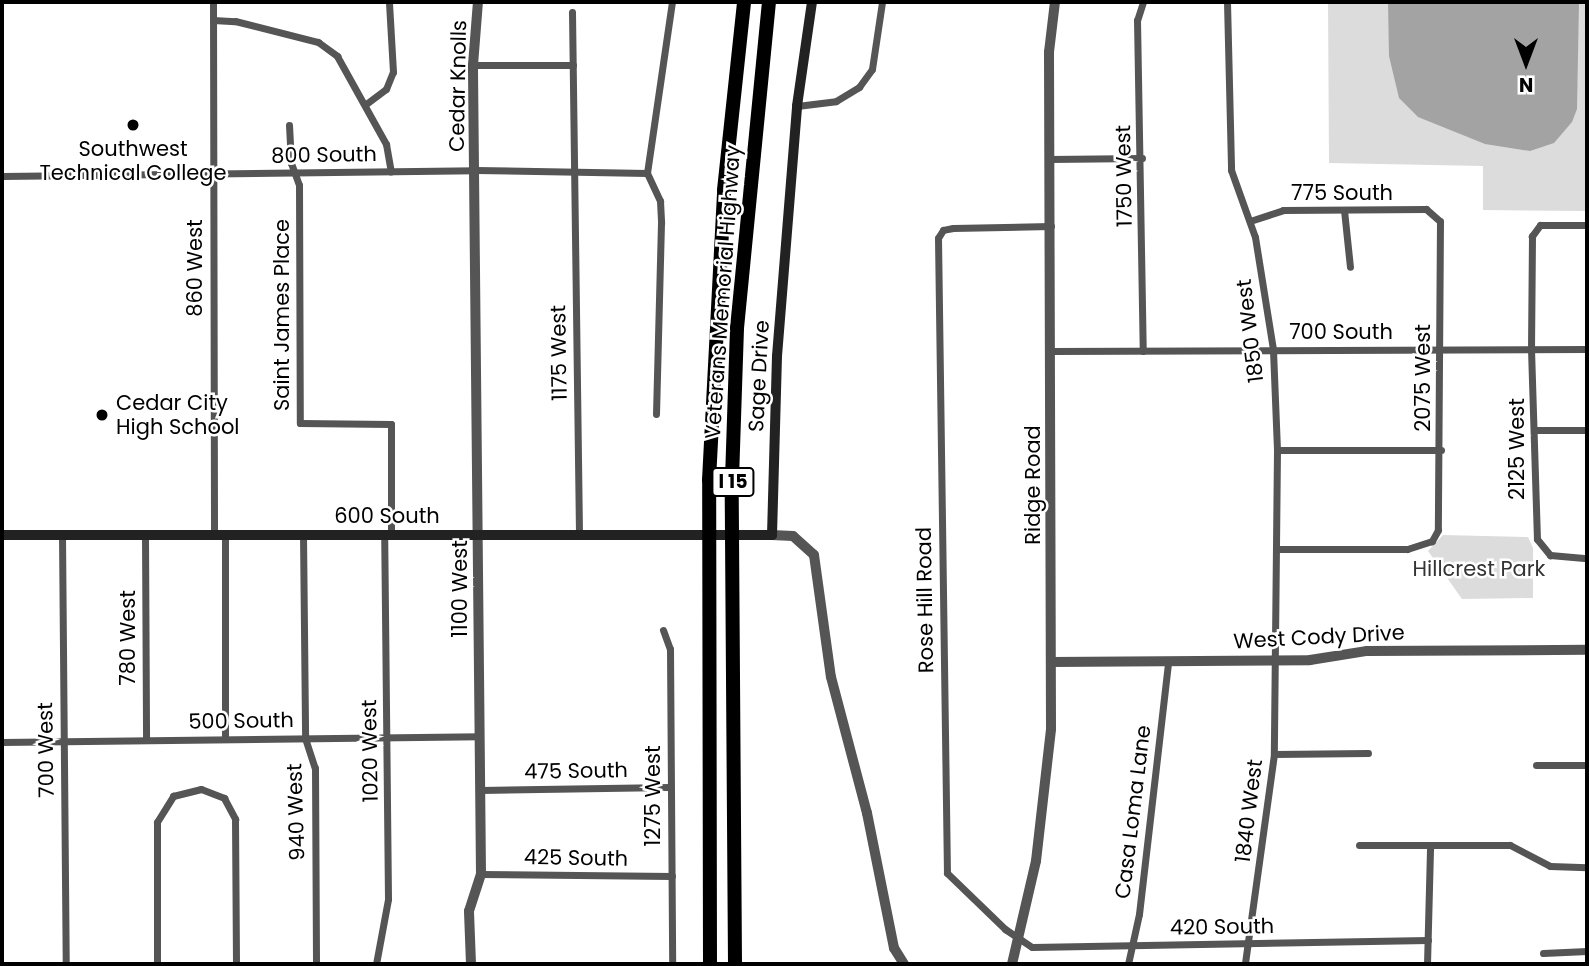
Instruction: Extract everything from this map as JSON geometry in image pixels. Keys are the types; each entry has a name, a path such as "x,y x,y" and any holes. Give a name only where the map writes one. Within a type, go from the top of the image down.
{"highway":[{"name":"Veterans Memorial Highway","path":"710,964 709,480 724,190 744,2"},
{"name":"Veterans Memorial Highway","path":"735,964 733,479 737,342 769,2"}],"main road":[{"name":"Sage Drive","path":"772,535 777,356 797,106 812,2"},
{"name":"600 South","path":"2,535 772,535"}],"street":[{"name":"860 West","path":"213,2 211,175 225,739"},
{"path":"366,104 386,89 393,72 389,2"},
{"name":"Cedar Knolls","path":"476,170 473,65 478,2"},
{"path":"656,414 661,223 660,201 648,173 672,2"},
{"path":"797,106 836,101 859,87 872,69 882,2"},
{"name":"Ridge Road","path":"1012,964 1046,790 1052,662 1049,52 1055,2"},
{"name":"1750 West","path":"1143,2 1137,20 1142,158 1143,351"},
{"name":"1850 West","path":"1227,2 1231,170 1250,221 1273,350 1277,450 1278,660"},
{"name":"1175 West","path":"572,12 570,120 574,172 579,534"},
{"path":"213,20 235,21 318,43 337,56 386,144 391,172"},
{"path":"473,65 573,65"},
{"path":"289,125 295,172"},
{"path":"1050,159 1142,158"},
{"name":"800 South","path":"2,176 476,170 648,173"},
{"name":"1100 West","path":"471,964 469,911 481,874 476,170"},
{"name":"Saint James Place","path":"295,172 299,185 300,424 391,424 388,535"},
{"name":"775 South","path":"1250,221 1283,210 1426,209 1436,214"},
{"path":"1344,210 1350,267"},
{"name":"2075 West","path":"1278,549 1407,549 1432,541 1441,520 1440,221 1436,214"},
{"name":"2125 West","path":"1587,225 1540,225 1532,236 1531,349 1535,430 1534,527 1542,548 1564,558 1587,558"},
{"name":"Rose Hill Road","path":"1018,940 953,881 946,862 938,252 943,230 1051,226"},
{"name":"700 South","path":"1052,351 1587,349"},
{"path":"1535,430 1587,430"},
{"path":"1277,450 1441,450"},
{"name":"940 West","path":"303,534 305,738 315,768 316,964"},
{"name":"700 West","path":"62,535 66,964"},
{"name":"780 West","path":"145,535 146,740"},
{"name":"1020 West","path":"376,964 388,899 388,535"},
{"path":"772,535 793,536 814,555 831,677 867,813 894,948 904,964"},
{"name":"1275 West","path":"663,630 670,649 671,964"},
{"name":"West Cody Drive","path":"1052,662 1310,660 1367,650 1587,650"},
{"name":"1840 West","path":"1245,964 1251,944 1274,754 1278,660"},
{"name":"Casa Loma Lane","path":"1128,964 1135,946 1168,662"},
{"name":"500 South","path":"2,742 480,736"},
{"path":"1274,754 1368,753"},
{"path":"1536,765 1587,765"},
{"name":"475 South","path":"481,789 670,788"},
{"path":"156,964 157,822 173,796 201,789 224,798 235,819 236,964"},
{"path":"1359,845 1510,845 1550,866 1587,867"},
{"path":"1427,964 1430,846"},
{"name":"425 South","path":"481,874 671,876"},
{"name":"420 South","path":"1018,940 1032,947 1428,940"},
{"path":"1544,953 1587,951"}],"green space":[{"path":"1328,2 1587,2 1587,211 1483,210 1483,166 1329,163"},
{"name":"Hillcrest Park","path":"1443,535 1528,537 1533,548 1533,598 1462,599 1428,551"}],"shaded area":[{"path":"1388,2 1579,2 1577,109 1572,122 1554,143 1530,151 1485,144 1418,117 1399,98 1389,56"}],"place":[{"name":"Southwest Technical College","path":"133,125"},
{"name":"Cedar City High School","path":"102,415"}]}
